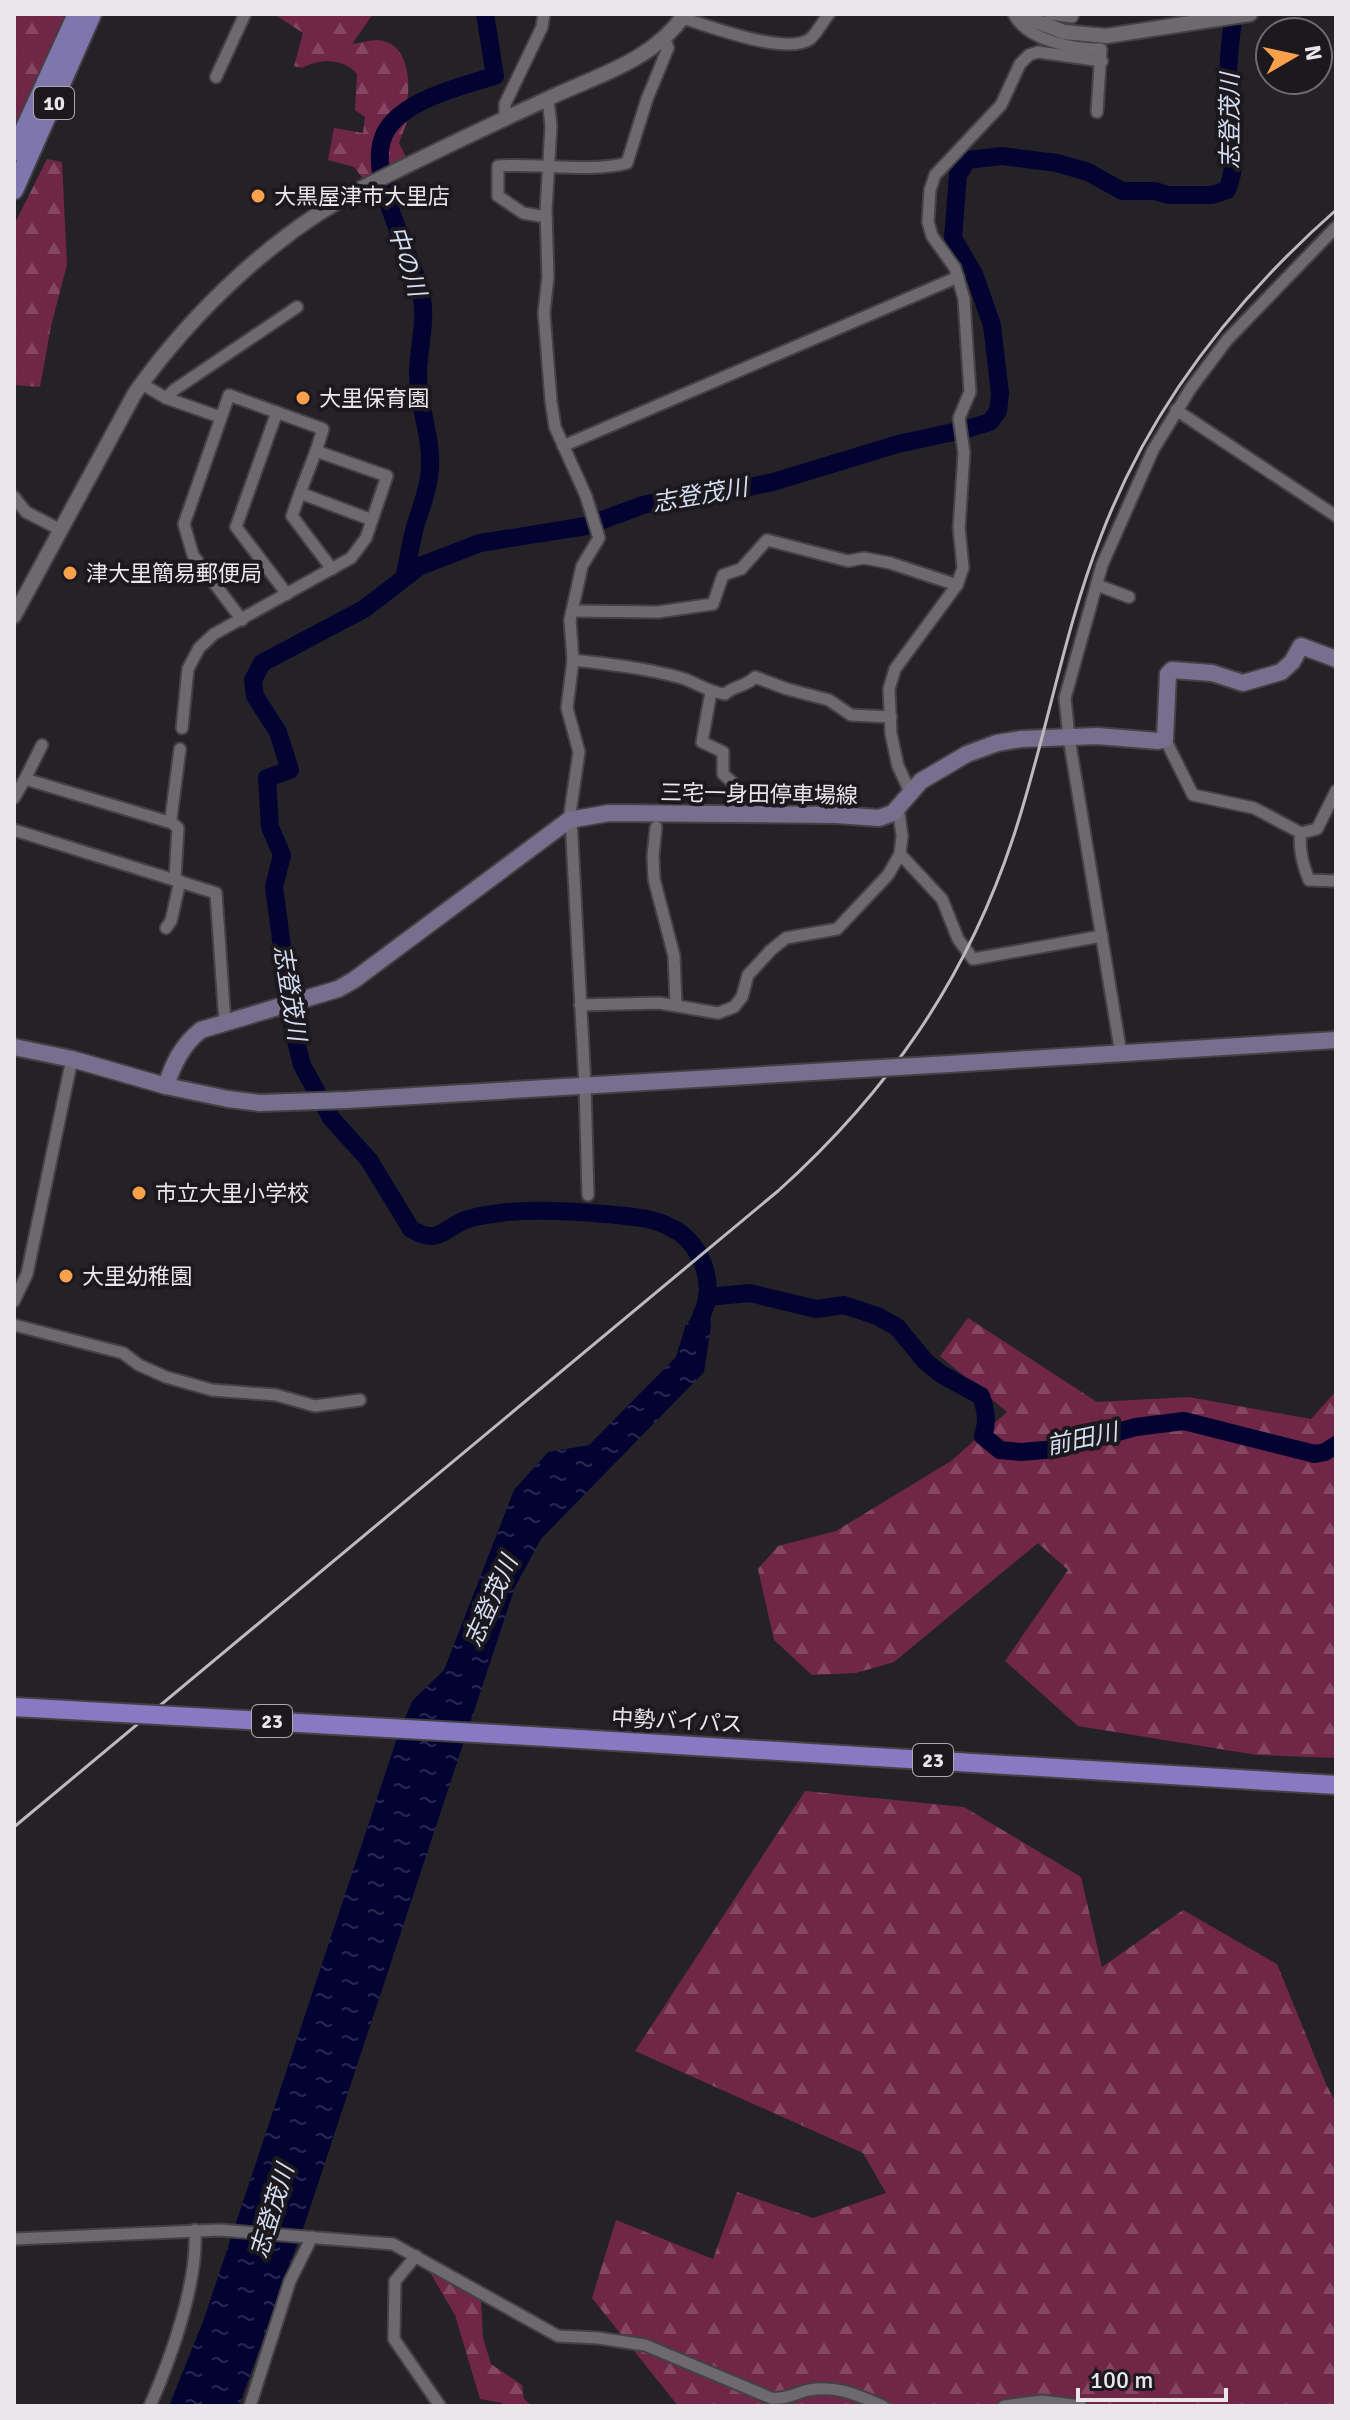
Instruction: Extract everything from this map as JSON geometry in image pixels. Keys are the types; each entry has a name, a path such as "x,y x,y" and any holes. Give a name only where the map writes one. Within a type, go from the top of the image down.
{"highway":[{"name":"中勢バイパス","path":"14,1707 1336,1785"}],"main road":[{"name":"10","path":"14,152 77,14"},
{"name":"10","path":"14,190 92,14"},
{"path":"898,806 921,781 985,746 1021,739 1097,736 1165,739 1168,674 1172,670 1212,673 1243,683 1281,672 1292,662 1301,646 1336,659"},
{"name":"三宅一身田停車場線","path":"166,1086 174,1063 201,1030 338,989 362,975 570,820 609,813 836,815 872,819 886,817 898,806"},
{"path":"14,1047 228,1099 292,1103 1336,1040"}],"street":[{"path":"216,77 245,14"},
{"path":"505,119 505,104 542,27 544,14"},
{"path":"14,616 142,384 218,294 283,239 367,185 633,61 665,39 684,16 771,43 792,44 809,39 829,14"},
{"path":"1016,14 1064,32 1097,36 1130,34 1250,14"},
{"path":"1016,14 1023,26 1047,39 1101,49 1097,112"},
{"path":"1050,14 1072,17 1073,14"},
{"path":"546,217 523,213 498,196 498,166 594,167 627,163 647,99 668,48 665,39"},
{"path":"910,792 898,766 891,734 889,689 895,669 957,585 963,562 959,528 964,465 959,418 970,388 966,363 966,312 952,263 929,229 928,201 935,175 1001,105 1012,77 1029,55 1038,52 1102,61"},
{"path":"548,99 551,126 545,321 553,414 555,427 591,511 599,543 582,566 570,620 573,660 567,708 579,752 570,820 588,1195"},
{"path":"1121,1054 1065,698 1102,565 1134,489 1176,410 1227,340 1336,227"},
{"path":"563,446 958,277"},
{"path":"166,398 297,307"},
{"path":"142,384 166,398 220,417"},
{"path":"242,620 193,555 185,531 187,509 229,395 323,429 292,516 332,569"},
{"path":"1176,410 1336,516"},
{"path":"277,412 236,527 287,594"},
{"path":"182,728 186,680 191,660 199,648 214,634 351,558 362,546 387,476 316,451"},
{"path":"300,493 372,520"},
{"path":"14,497 26,512 61,530"},
{"path":"572,611 658,612 713,604 723,575 741,569 767,540 848,561 864,558 890,563 957,585"},
{"path":"1097,585 1129,597"},
{"path":"573,660 629,666 683,678 711,692 725,694 732,688 748,684 755,677 829,700 851,715 891,717"},
{"path":"711,692 702,742 723,752 723,774 742,791 739,815"},
{"path":"1165,739 1193,795 1254,808 1301,833 1317,829 1336,791"},
{"path":"14,798 42,745"},
{"path":"172,823 180,749"},
{"path":"25,779 172,823 178,828 177,880 171,921 166,928"},
{"path":"580,1005 676,1004 711,1012 734,1007 742,997 748,975 762,958 786,938 837,929 888,875 900,854 902,836 898,806"},
{"path":"656,827 654,879 674,956 676,1004"},
{"path":"14,830 216,893 225,1023"},
{"path":"1301,833 1299,841 1303,866 1309,880 1336,881"},
{"path":"900,854 942,899 958,939 973,959 1102,936"},
{"path":"14,1301 27,1274 72,1059"},
{"path":"14,1325 123,1353 139,1365 166,1377 212,1390 276,1395 315,1406 360,1400"},
{"path":"150,2406 179,2323 193,2266 195,2230"},
{"path":"14,2239 220,2230 393,2244 558,2336 645,2345 771,2398 780,2399 805,2391 830,2388 854,2393 883,2406"},
{"path":"250,2406 290,2281 309,2237"},
{"path":"416,2256 395,2281 394,2339 440,2406"},
{"path":"1004,2406 1042,2401 1081,2406"}],"green space":[{"path":"14,14 67,14 14,133"},
{"path":"274,14 373,14 352,44 378,40 396,48 405,64 407,102 439,90 440,97 409,116 399,143 407,159 364,180 354,167 328,160 334,128 363,133 365,117 355,110 357,74 345,65 331,61 302,68 294,66 303,33"},
{"path":"47,159 62,162 67,265 51,326 40,387 14,385 14,225"},
{"path":"968,1318 1097,1402 1188,1397 1311,1419 1336,1391 1336,1758 1257,1755 1078,1726 1005,1661 1068,1570 1038,1543 894,1662 856,1673 812,1675 774,1640 758,1569 778,1546 836,1531 951,1461 1007,1412 940,1356"},
{"path":"805,1791 964,1807 1081,1877 1102,1967 1183,1910 1277,1964 1336,2103 1336,2406 678,2406 592,2298 616,2220 713,2259 737,2192 813,2218 886,2193 863,2153 635,2051"},
{"path":"428,2269 481,2300 483,2338 491,2364 522,2385 524,2399 532,2406 504,2406 480,2399 455,2315"}],"water":[{"path":"709,1302 711,1327 704,1372 541,1539 515,1587 306,2220 239,2406 169,2406 204,2319 396,1741 412,1701 444,1670 514,1490 548,1452 589,1445 676,1357 686,1324"}],"waterway":[{"name":"中の川","path":"405,575 430,468 418,383 423,303 385,192 380,152 384,135 403,113 433,96 495,76 485,14"},
{"name":"志登茂川","path":"697,1327 707,1298 707,1277 700,1256 679,1232 655,1221 630,1216 532,1211 481,1216 465,1220 434,1236 420,1234 411,1229 369,1160 331,1118 302,1065 293,1029 274,887 282,855 270,827 267,778 290,770 278,732 255,696 253,680 262,663 364,609 420,566 480,543 586,526 643,505 695,493 735,490 773,482 898,444 990,422 998,411 1000,394 992,325 974,274 953,238 958,175 967,160 1002,156 1057,163 1088,172 1122,191 1212,195 1227,190 1233,167 1228,97 1234,14"},
{"name":"前田川","path":"707,1297 750,1293 816,1309 844,1305 877,1316 897,1327 925,1361 941,1374 981,1396 986,1416 983,1436 1000,1450 1056,1449 1136,1427 1184,1421 1315,1454 1336,1445"}],"railway":[{"path":"14,1827 778,1191 855,1114 919,1031 947,986 994,890 1025,801 1088,573 1121,489 1144,443 1198,359 1229,319 1298,245 1336,210"}],"place":[{"name":"大黒屋津市大里店","path":"258,196"},
{"name":"大里保育園","path":"303,398"},
{"name":"津大里簡易郵便局","path":"70,573"},
{"name":"市立大里小学校","path":"139,1193"},
{"name":"大里幼稚園","path":"66,1276"}]}
